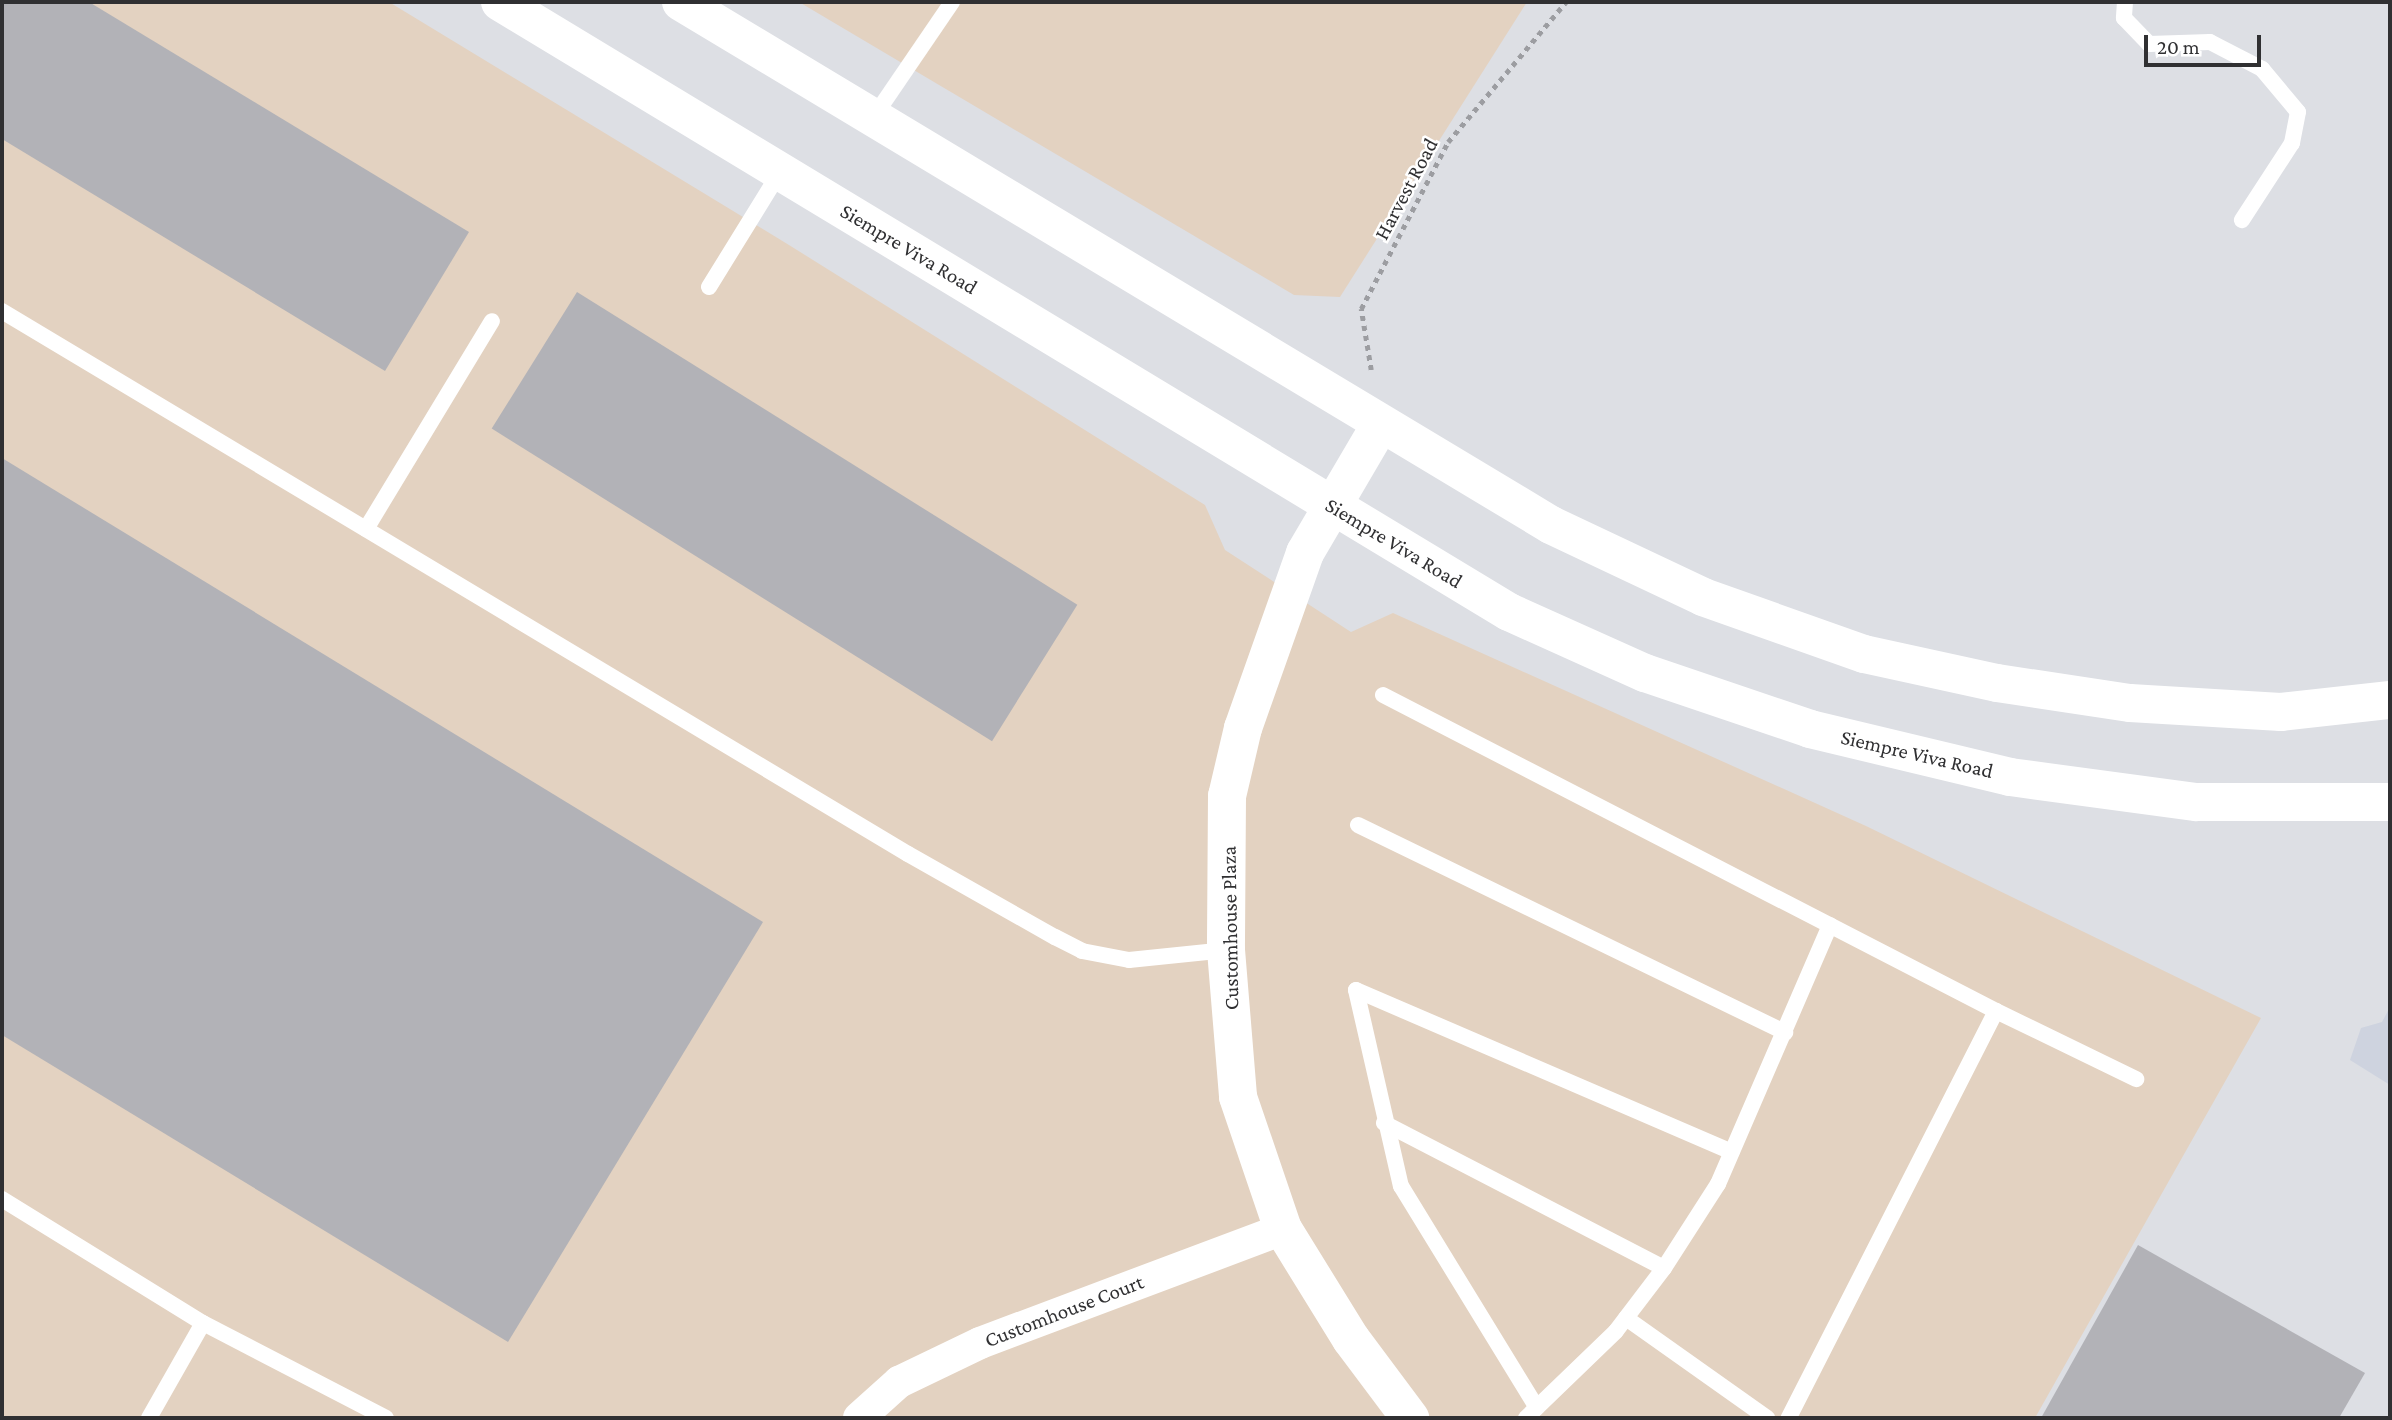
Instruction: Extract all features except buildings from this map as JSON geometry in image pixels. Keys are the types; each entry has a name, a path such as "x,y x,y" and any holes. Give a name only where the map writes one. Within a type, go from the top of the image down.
{"main road":[{"name":"Siempre Viva Road","path":"500,2 1508,612 1645,673 1810,729 2010,777 2196,802 2390,802"},
{"path":"681,2 1380,425 1551,525 1703,597 1864,654 1997,683 2130,703 2281,712 2390,700"},
{"name":"Customhouse Plaza","path":"1380,425 1305,553 1243,728 1227,796 1226,950 1238,1097 1283,1229 1350,1339 1410,1418"}],"street":[{"name":"Customhouse Court","path":"859,1418 899,1382 980,1343 1283,1229"}],"lane":[{"path":"873,118 952,2"},
{"path":"2125,2 2124,18 2149,44 2210,42 2262,69 2298,112 2292,143 2242,220"},
{"path":"709,287 780,172"},
{"path":"2,311 908,853 1082,951 1129,960 1226,950"},
{"path":"366,529 492,321"},
{"path":"1383,695 1996,1010 2136,1079"},
{"path":"1358,825 1785,1032"},
{"path":"1732,1152 1356,990 1384,1123 1401,1186 1532,1413 1626,1318 1664,1268 1718,1184 1785,1032 1830,925"},
{"path":"1789,1418 1996,1010"},
{"path":"1384,1123 1664,1268"},
{"path":"2,1199 203,1323 386,1418"},
{"path":"1626,1318 1767,1418"},
{"path":"149,1418 203,1323"}],"path":[{"name":"Harvest Road","path":"1380,425 1361,309 1448,142 1566,2"}],"shaded area":[{"path":"2,2 389,2 789,245 1205,505 1225,550 1351,632 1393,613 1866,826 2261,1018 2035,1418 2,1418"},
{"path":"799,2 1527,2 1340,297 1294,295"},
{"path":"2390,1007 2390,1085 2350,1060 2361,1028 2382,1022"}]}
